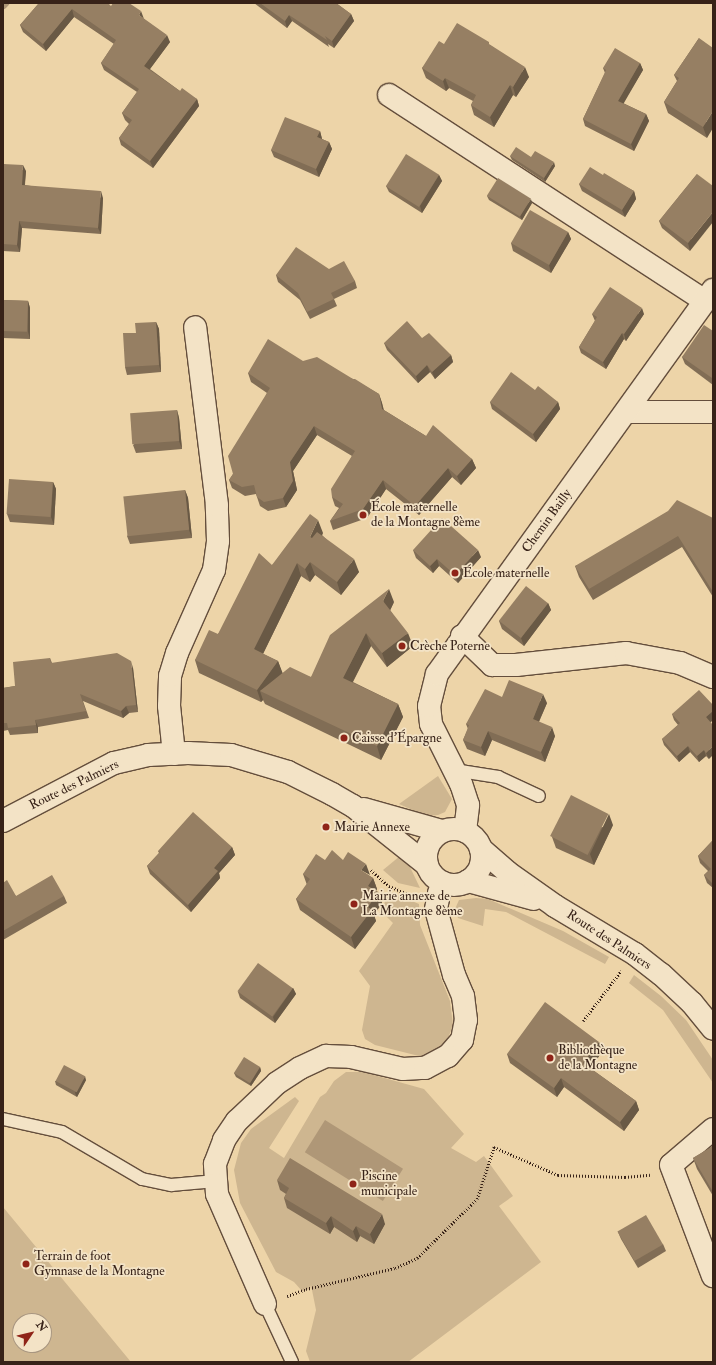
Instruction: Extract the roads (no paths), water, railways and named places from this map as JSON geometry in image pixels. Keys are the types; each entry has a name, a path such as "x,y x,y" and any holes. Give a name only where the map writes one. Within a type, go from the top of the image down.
{"street":[{"path":"389,95 709,296"},
{"name":"Chemin Bailly","path":"465,831 468,805 461,784 431,724 429,706 436,674 709,296"},
{"path":"174,754 169,706 170,676 177,653 214,570 218,541 217,505 195,327"},
{"path":"626,412 713,412"},
{"path":"462,636 492,665 516,665 626,653 680,664 713,677"},
{"name":"Route des Palmiers","path":"3,820 114,763 148,755 231,755 257,761 288,772 352,806 426,864"},
{"name":"Route des Palmiers","path":"352,806 442,831"},
{"path":"449,829 465,831 472,836 481,849 480,868 476,876 468,882 452,886 443,883 432,875 426,864 428,845 434,837 442,831 449,829"},
{"name":"Route des Palmiers","path":"481,849 507,872 554,906 634,954 661,974 692,1003 713,1028"},
{"name":"Route des Palmiers","path":"468,882 500,888 554,906"},
{"path":"265,1304 217,1194 215,1164 224,1140 237,1121 277,1083 300,1068 326,1056 351,1057 404,1069 425,1068 448,1056 462,1040 466,1020 463,996 454,975 436,909 439,893 443,883"},
{"path":"713,1130 671,1165 713,1276"}],"lane":[{"path":"454,770 498,777 539,796"},
{"path":"3,1119 62,1132 142,1179 171,1185 216,1181"},
{"path":"265,1304 292,1362"}],"place":[{"name":"École maternelle de la Montagne 8ème","path":"363,515"},
{"name":"École maternelle","path":"455,573"},
{"name":"Crèche Poterne","path":"402,646"},
{"name":"Caisse d'Épargne","path":"344,738"},
{"name":"Mairie Annexe","path":"326,827"},
{"name":"Mairie annexe de La Montagne 8ème","path":"354,904"},
{"name":"Bibliothèque de la Montagne","path":"550,1058"},
{"name":"Piscine municipale","path":"353,1184"},
{"name":"Terrain de foot Gymnase de la Montagne","path":"26,1264"}]}
